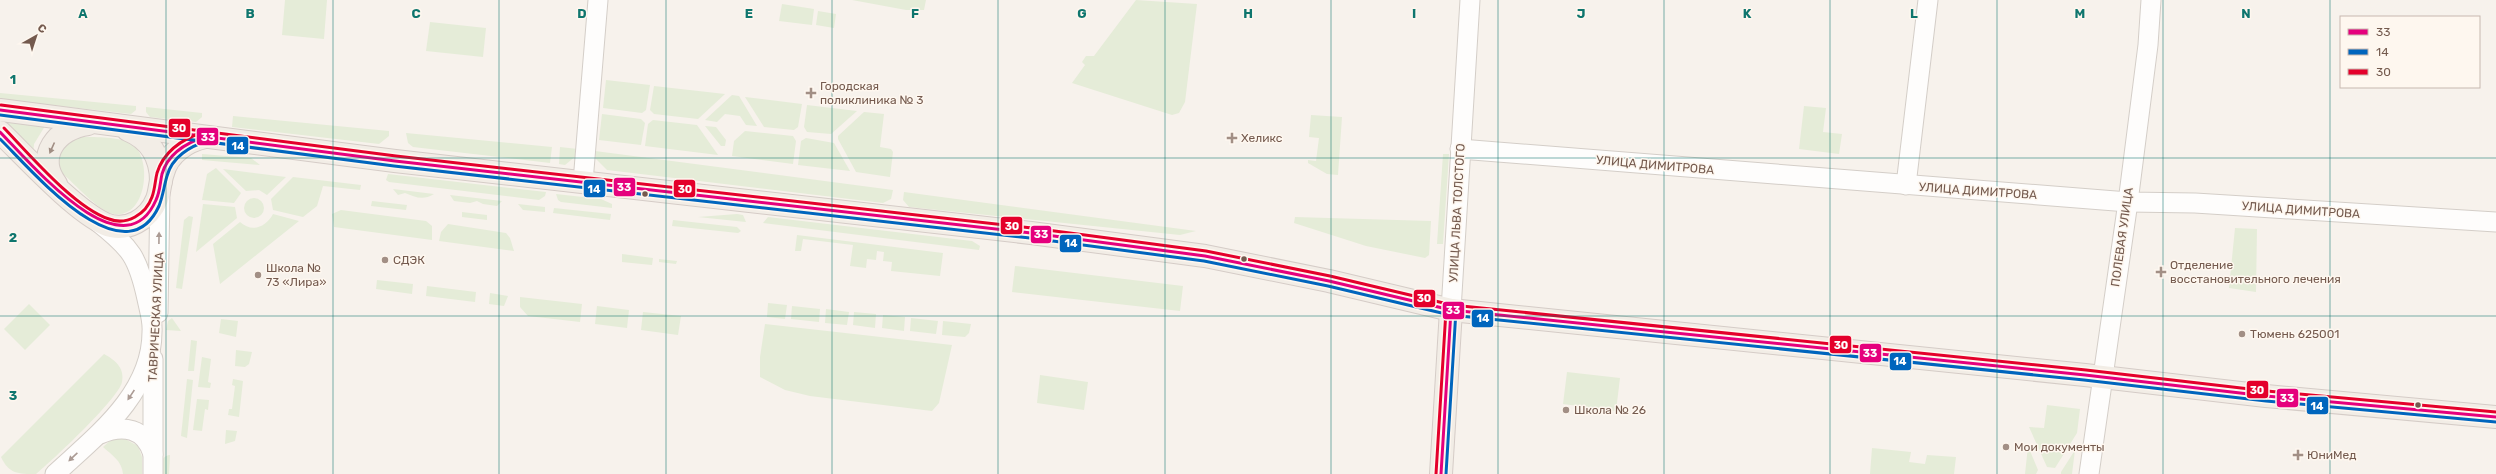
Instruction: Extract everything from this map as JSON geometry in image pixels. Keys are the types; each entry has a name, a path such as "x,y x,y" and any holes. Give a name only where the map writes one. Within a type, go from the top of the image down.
{"main road":[{"path":"0,110 121,127 207,136 395,161 1205,256 1329,281 1451,310 2103,377 2266,396 2496,417"},
{"path":"59,189 52,179 48,167 48,155 53,144 60,134 70,128 95,123"},
{"path":"121,127 134,132 152,147 158,158 160,183"},
{"path":"0,132 59,189 88,213 106,224 117,226 138,222 153,207 163,171 176,152 195,139 207,136"},
{"name":"УЛИЦА ЛЬВА ТОЛСТОГО","path":"1441,474 1451,310"}],"street":[{"path":"583,182 598,0"},
{"name":"УЛИЦА ЛЬВА ТОЛСТОГО","path":"1451,310 1470,0"},
{"path":"1906,186 1928,0"},
{"name":"ПОЛЕВАЯ УЛИЦА","path":"2089,474 2128,202 2148,45 2151,0"},
{"name":"УЛИЦА ДИМИТРОВА","path":"1460,149 1906,186 2128,202 2202,204 2496,222"},
{"name":"ТАВРИЧЕСКАЯ УЛИЦА","path":"154,466 152,332 158,314 160,183"},
{"path":"55,474 100,434 118,413 145,370 152,332 138,264 126,246 88,213"},
{"path":"100,434 114,428 128,429 140,434 150,445 154,466"}],"green space":[{"path":"285,0 327,0 324,39 282,35"},
{"path":"852,0 926,0 924,10 906,10"},
{"path":"1136,0 1197,4 1185,102 1179,113 1172,115 1072,83 1085,65 1082,62 1086,56 1094,56"},
{"path":"782,4 814,9 812,25 779,21"},
{"path":"818,11 836,14 834,28 816,25"},
{"path":"430,22 486,28 483,57 426,51"},
{"path":"606,80 650,85 646,110 642,113 603,108"},
{"path":"654,86 725,94 698,119 654,114 650,110"},
{"path":"0,93 136,106 136,110 131,114 16,101 0,98"},
{"path":"732,95 739,96 757,126 746,125 740,116 725,114 717,122 705,120"},
{"path":"745,97 802,104 798,127 794,130 764,127"},
{"path":"807,105 857,111 831,134 807,132 804,127"},
{"path":"1804,106 1826,108 1823,132 1842,134 1839,154 1799,149"},
{"path":"146,107 202,113 202,117 196,122 150,117 146,112"},
{"path":"864,112 884,114 880,147 891,149 893,152 890,177 856,172 838,139 838,136"},
{"path":"0,113 45,126 34,144 33,154 0,125"},
{"path":"602,114 641,119 645,123 641,145 599,140"},
{"path":"1311,115 1342,117 1338,175 1327,174 1308,163 1308,160 1316,161 1319,138 1309,137"},
{"path":"233,116 389,131 389,136 379,144 232,127"},
{"path":"653,120 697,125 718,155 645,146 648,124"},
{"path":"705,126 716,127 726,140 725,146 721,146"},
{"path":"745,131 793,136 796,141 793,164 732,156 734,141"},
{"path":"406,133 552,147 550,163 413,147 408,143"},
{"path":"75,137 104,138 127,141 139,151 143,162 143,186 140,198 134,207 125,213 114,214 108,212 94,203 62,173 58,165 60,147"},
{"path":"806,138 834,143 850,171 798,165 801,141"},
{"path":"560,147 578,149 576,156 565,165 559,164"},
{"path":"595,151 893,190 891,199 883,203 607,170 596,159"},
{"path":"202,154 251,158 260,165 202,160"},
{"path":"1443,154 1449,154 1443,244 1437,244"},
{"path":"216,168 241,193 234,203 202,200 207,174"},
{"path":"223,169 286,177 267,195 259,190 246,191"},
{"path":"388,174 546,192 545,196 539,200 389,182 386,180"},
{"path":"293,177 361,185 360,190 323,186 317,206 303,217 273,210 271,199"},
{"path":"393,189 434,194 419,198 405,193 398,195"},
{"path":"904,192 1196,231 1180,235 909,207 903,200"},
{"path":"556,194 601,199 612,204 612,208 561,202 558,200"},
{"path":"450,195 502,201 497,206 483,204 477,201 470,203 454,201"},
{"path":"254,198 261,201 264,208 261,215 254,218 247,215 244,208 247,201"},
{"path":"372,201 407,205 406,210 371,206"},
{"path":"203,204 235,207 237,218 196,252"},
{"path":"518,204 545,207 545,212 523,210"},
{"path":"554,208 611,214 610,220 553,213"},
{"path":"341,210 426,221 432,226 432,240 334,227 332,214"},
{"path":"462,212 487,215 487,220 462,217"},
{"path":"273,214 299,221 220,284 213,244 240,222 254,228 263,225"},
{"path":"737,214 743,215 746,222 698,217"},
{"path":"189,216 193,217 182,289 176,288 184,220"},
{"path":"768,217 972,241 980,246 979,250 763,223"},
{"path":"1295,217 1431,221 1429,255 1425,258 1366,246 1294,223"},
{"path":"673,220 737,227 741,231 738,233 672,226"},
{"path":"448,224 506,233 510,238 514,251 439,241 441,232"},
{"path":"2235,228 2257,229 2256,292 2229,288"},
{"path":"797,235 943,253 940,276 891,271 892,262 883,261 884,252 877,251 876,260 867,259 866,268 850,266 853,245 803,239 801,251 795,251"},
{"path":"622,254 653,258 652,265 622,262"},
{"path":"659,259 677,261 676,264 659,262"},
{"path":"1015,266 1183,286 1180,311 1012,292"},
{"path":"377,280 413,284 412,294 376,289"},
{"path":"427,286 476,292 475,302 426,296"},
{"path":"490,293 508,296 504,306 489,304"},
{"path":"520,297 582,304 580,322 528,316 520,307"},
{"path":"768,303 787,305 785,319 767,317"},
{"path":"29,304 50,325 25,350 4,329"},
{"path":"597,306 629,310 627,328 595,324"},
{"path":"792,306 820,309 819,322 791,319"},
{"path":"826,309 849,312 847,325 825,323"},
{"path":"643,312 681,316 678,335 641,330"},
{"path":"854,312 876,314 875,328 853,325"},
{"path":"883,315 905,317 904,331 882,328"},
{"path":"172,318 181,331 166,330 168,321"},
{"path":"911,318 938,321 936,334 910,331"},
{"path":"221,319 238,321 236,337 219,333"},
{"path":"943,321 971,324 969,333 965,337 942,335"},
{"path":"765,324 952,345 939,403 932,411 810,396 785,390 760,377 760,357"},
{"path":"191,340 197,341 194,371 188,371"},
{"path":"236,350 252,352 249,364 245,367 235,366"},
{"path":"104,354 118,365 121,369 123,377 118,390 98,415 36,474 19,473 7,467 1,457"},
{"path":"202,357 211,359 208,382 211,383 210,388 198,387"},
{"path":"1567,372 1620,378 1616,411 1563,404"},
{"path":"1040,375 1088,382 1084,410 1037,403"},
{"path":"187,379 193,380 187,438 181,436"},
{"path":"233,379 243,381 239,417 228,415 229,409 232,409 235,386 232,385"},
{"path":"197,399 209,400 208,410 205,409 202,431 193,430"},
{"path":"2047,405 2080,409 2077,433 2055,468 2047,467 2029,427 2044,428"},
{"path":"226,430 237,431 235,441 225,444"},
{"path":"112,439 125,439 138,446 142,457 142,474 123,474 119,462 103,447"},
{"path":"2028,446 2038,470 2036,474 2025,474"},
{"path":"1872,448 1911,452 1909,462 1925,464 1927,455 1956,457 1954,474 1870,474"},
{"path":"2075,450 2072,474 2061,474 2061,472"},
{"path":"170,455 169,474 160,474 164,457"}],"transit line":[{"name":"30","path":"1,105 396,156 1032,228 1206,251 1330,276 1452,305 2086,370 2267,391 2496,412"},
{"name":"33","path":"0,110 395,161 1031,233 1205,256 1329,281 1451,310 2085,375 2266,396 2496,417"},
{"name":"14","path":"0,115 394,166 1030,238 1204,261 1328,286 1450,315 2084,380 2266,401 2496,422"},
{"name":"30","path":"4,128 67,192 96,213 116,221 129,220 141,213 149,203 153,194 160,165 170,151 190,137 206,131"},
{"name":"33","path":"0,132 53,186 76,205 100,219 122,225 141,220 156,200 162,174 169,160 174,154 186,145 207,136"},
{"name":"14","path":"0,139 54,193 77,212 101,226 123,232 143,226 159,206 169,169 177,158 188,149 208,141"},
{"name":"30","path":"1436,474 1446,310"},
{"name":"33","path":"1441,474 1451,310"},
{"name":"14","path":"1446,474 1456,310"}],"place":[{"name":"Городская поликлиника № 3","path":"811,93"},
{"name":"Хеликс","path":"1232,138"},
{"name":"СДЭК","path":"385,260"},
{"name":"Отделение восстановительного лечения","path":"2161,272"},
{"name":"Школа № 73 «Лира»","path":"258,275"},
{"name":"Тюмень 625001","path":"2242,334"},
{"name":"Школа № 26","path":"1566,410"},
{"name":"Мои документы","path":"2006,447"},
{"name":"ЮниМед","path":"2298,455"}]}
